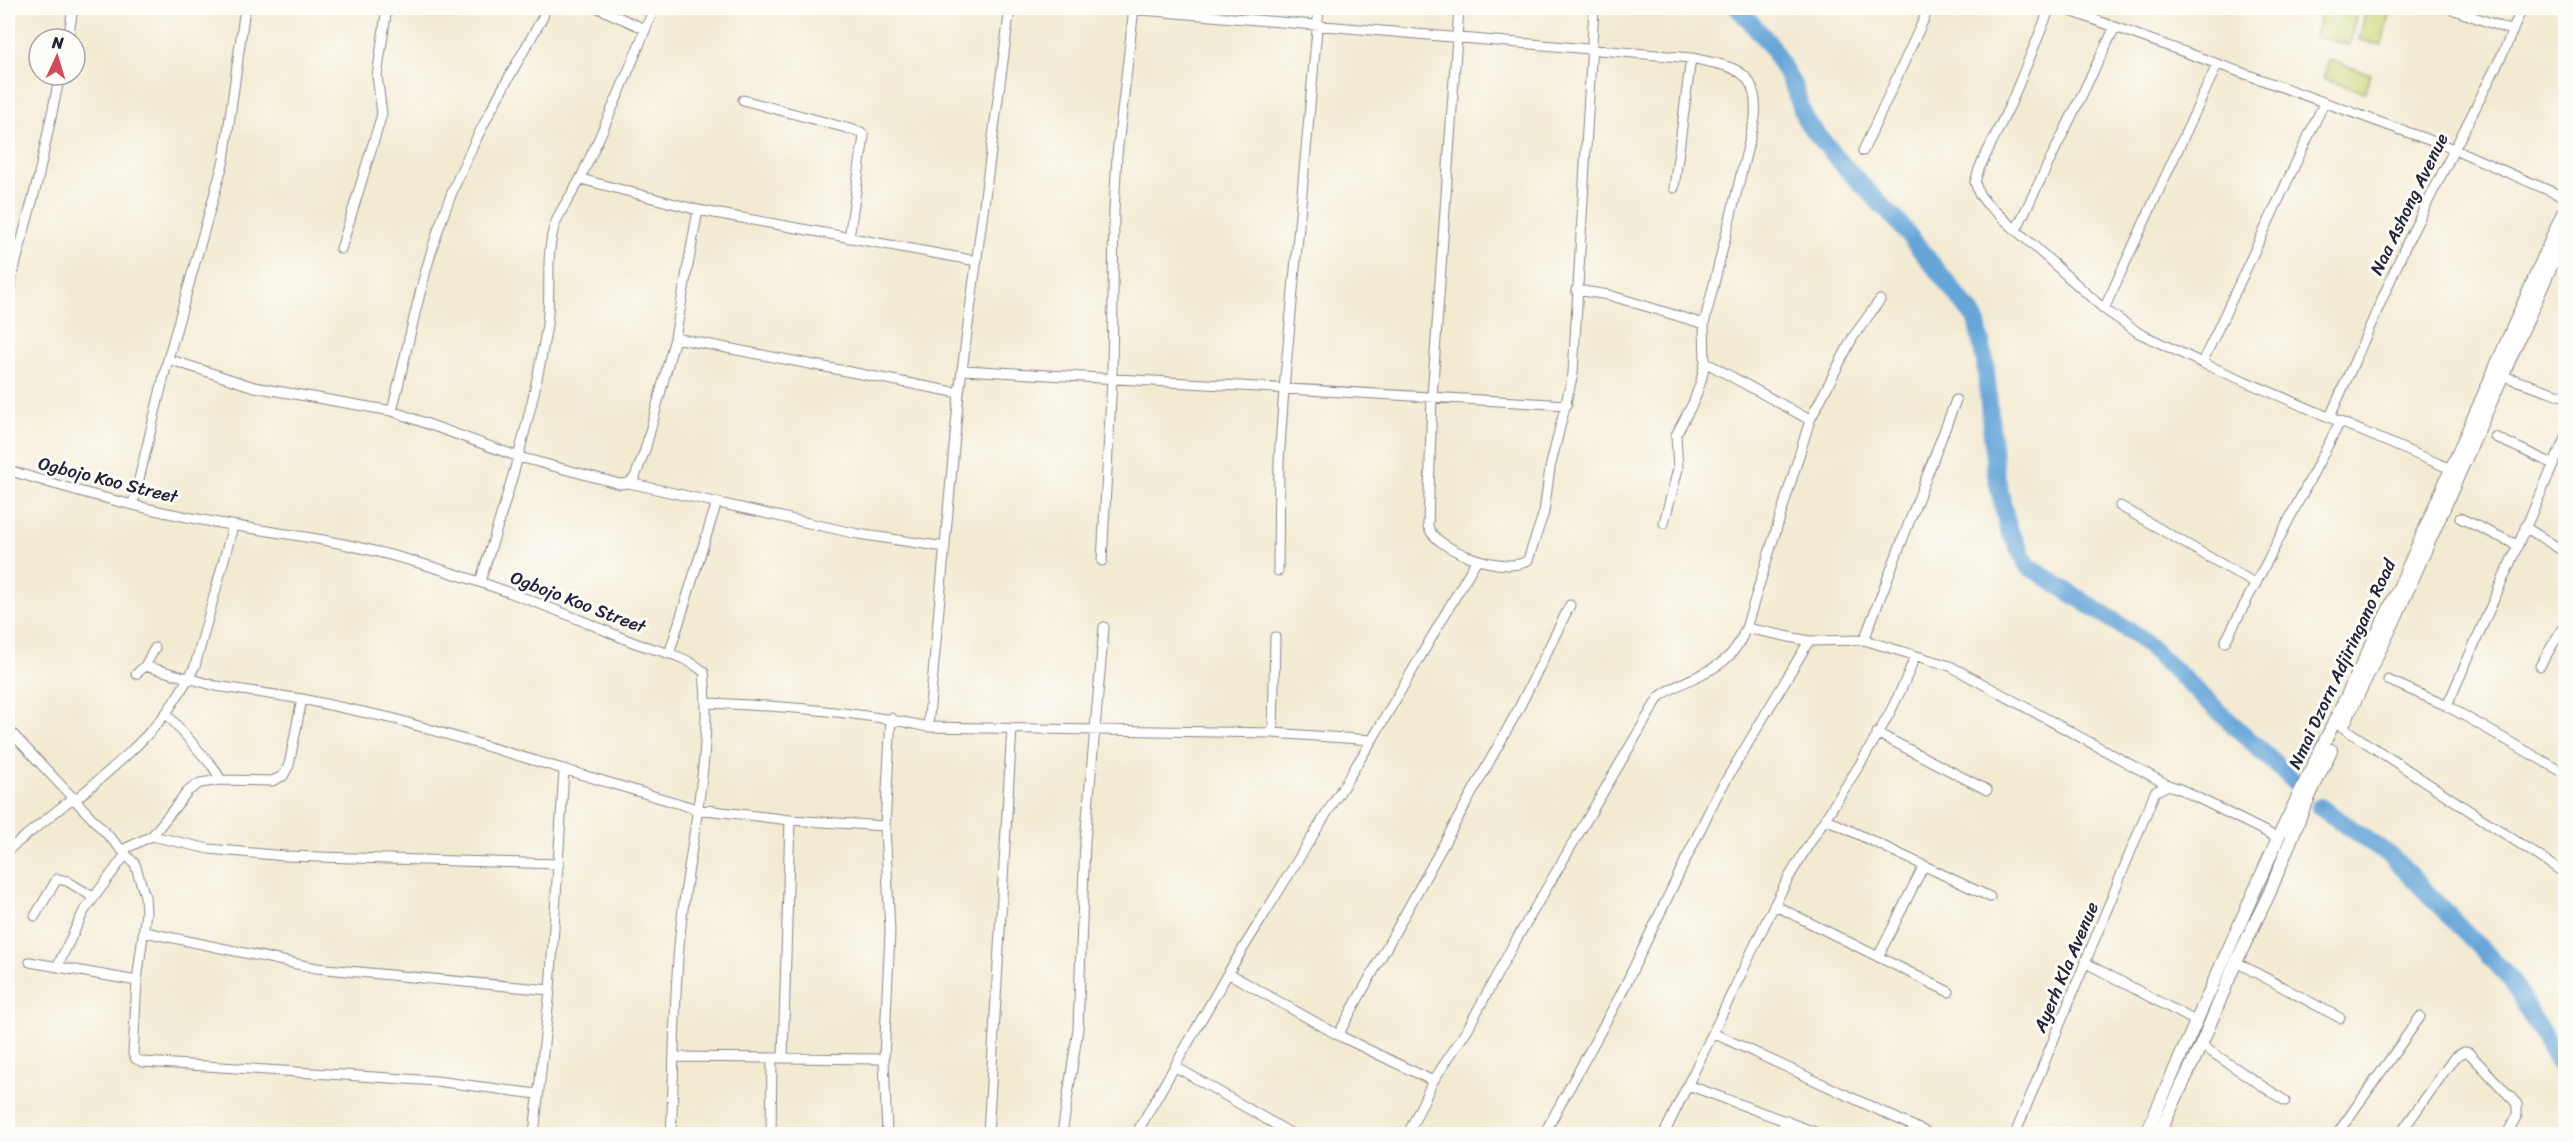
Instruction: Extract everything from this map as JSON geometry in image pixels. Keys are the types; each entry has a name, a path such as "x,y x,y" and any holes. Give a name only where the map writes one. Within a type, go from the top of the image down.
{"main road":[{"name":"Nmai Dzorn Adjiringano Road","path":"2162,1133 2236,962 2269,894 2303,810 2394,621 2565,206"},
{"name":"Nmai Dzorn Adjiringano Road","path":"2146,1134 2278,838 2365,660 2451,469 2565,232"}],"street":[{"path":"70,27 73,8"},
{"path":"133,504 168,359 224,160 245,8"},
{"path":"341,249 382,114 377,76 387,8"},
{"path":"392,411 432,252 450,197 478,132 543,16 545,8"},
{"path":"598,8 645,29"},
{"path":"480,582 519,457 538,380 551,307 548,260 553,231 560,210 581,178 654,8"},
{"path":"928,727 959,393 1010,8"},
{"path":"1119,8 1691,58 1731,66 1740,72 1752,85 1756,99 1750,137 1704,324 1705,362 1699,390 1676,435 1677,469 1664,523"},
{"path":"1278,571 1279,461 1284,388 1319,8"},
{"path":"1459,8 1432,397 1429,530 1434,536 1476,561 1519,565 1528,560 1544,513 1550,468 1567,405 1575,354 1576,290 1594,8"},
{"path":"1863,151 1929,8"},
{"path":"2050,8 2011,103 1979,169 1975,182 1979,194 1987,204 2103,309 2139,333 2202,363 2451,469"},
{"path":"2062,8 2454,149 2565,198"},
{"path":"2449,8 2513,31"},
{"name":"Naa Ashong Avenue","path":"2330,417 2406,245 2513,31 2522,8"},
{"path":"1102,561 1112,379 1117,155 1134,9"},
{"path":"2016,230 2115,27"},
{"path":"1674,188 1691,58"},
{"path":"2103,309 2217,65"},
{"path":"8,292 38,178 57,87"},
{"path":"743,100 861,132 864,136 849,238"},
{"path":"2202,363 2324,103"},
{"path":"581,178 698,210 977,261"},
{"path":"629,483 635,477 645,450 675,338 698,210"},
{"path":"1576,290 1618,298 1704,324"},
{"path":"1408,1134 1433,1081 1467,1030 1512,946 1659,697 1671,688 1701,677 1731,656 1740,642 1810,420 1854,337 1880,300"},
{"path":"675,338 959,393"},
{"path":"168,359 254,387 392,411 519,457 620,484 629,483 858,534 945,547"},
{"path":"1705,362 1810,420"},
{"path":"963,370 1567,405"},
{"path":"2497,374 2565,397"},
{"path":"1864,640 1956,400"},
{"path":"2225,642 2340,422"},
{"path":"2447,706 2565,436"},
{"path":"2495,437 2553,464"},
{"name":"Ogbojo Koo Street","path":"8,470 133,504 233,526 324,540 480,582 582,620 631,642 689,661 704,672 707,703 698,809 684,894 675,981 671,1130"},
{"path":"669,654 717,502"},
{"path":"2120,506 2256,584"},
{"path":"2460,518 2517,545"},
{"path":"8,850 118,762 166,713 195,666 233,526"},
{"path":"2525,527 2565,553"},
{"path":"1136,1134 1228,973 1372,740 1476,561"},
{"path":"1338,1035 1519,708 1570,605"},
{"path":"2540,666 2565,622"},
{"path":"1062,1134 1078,1029 1085,841 1104,627"},
{"path":"1746,628 1809,641 1864,640 1950,666 2168,785 2278,838"},
{"path":"1273,733 1275,637"},
{"path":"1544,1134 1621,994 1716,797 1809,641"},
{"path":"136,674 145,666 155,648"},
{"path":"1664,1134 1774,906 1877,733 1915,656"},
{"path":"145,666 216,686 302,699 395,719 698,809 790,820 885,826"},
{"path":"2388,680 2447,706 2565,774"},
{"path":"57,967 93,897 124,852 152,836 188,791 200,783 221,780 272,781 283,776 289,765 302,699"},
{"path":"707,703 767,706 891,718 928,727 1273,733 1372,740"},
{"path":"166,713 213,767 221,780"},
{"path":"887,1134 884,1059 890,932 885,826 891,718"},
{"path":"2342,727 2565,874"},
{"path":"988,1134 1012,728"},
{"path":"8,729 135,864 145,896 145,932 137,981 133,1054 136,1059 142,1062 436,1081 537,1094"},
{"path":"1877,733 1987,790"},
{"path":"534,1134 550,990 564,770"},
{"name":"Ayerh Kla Avenue","path":"2015,1134 2155,792 2168,785"},
{"path":"1826,819 1990,897"},
{"path":"771,1134 778,1058 790,820"},
{"path":"152,836 209,849 285,856 559,864"},
{"path":"1878,957 1924,865"},
{"path":"35,916 57,879 67,881 93,897"},
{"path":"1774,906 1949,992"},
{"path":"145,932 316,968 550,990"},
{"path":"30,962 137,981"},
{"path":"2236,962 2340,1018"},
{"path":"2086,963 2197,1022"},
{"path":"1228,973 1338,1035 1433,1081"},
{"path":"2337,1134 2420,1017"},
{"path":"1713,1033 1930,1134"},
{"path":"2201,1044 2285,1101"},
{"path":"2400,1134 2454,1058 2464,1052 2469,1053 2517,1104 2517,1115 2507,1134"},
{"path":"674,1057 884,1059"},
{"path":"1176,1067 1292,1134"},
{"path":"1688,1085 1820,1134"},
{"path":"1780,1134 1786,1120"}],"green space":[{"path":"2322,8 2358,8 2349,45 2315,37"},
{"path":"2366,8 2390,8 2382,45 2359,40"},
{"path":"2329,60 2371,74 2365,92 2323,79"}],"waterway":[{"path":"1738,8 1769,43 1794,87 1806,121 1842,164 1899,223 1976,319 1985,362 1995,470 2008,528 2028,566 2139,637 2299,786"},
{"path":"2320,807 2391,856 2510,978 2566,1076"}]}
